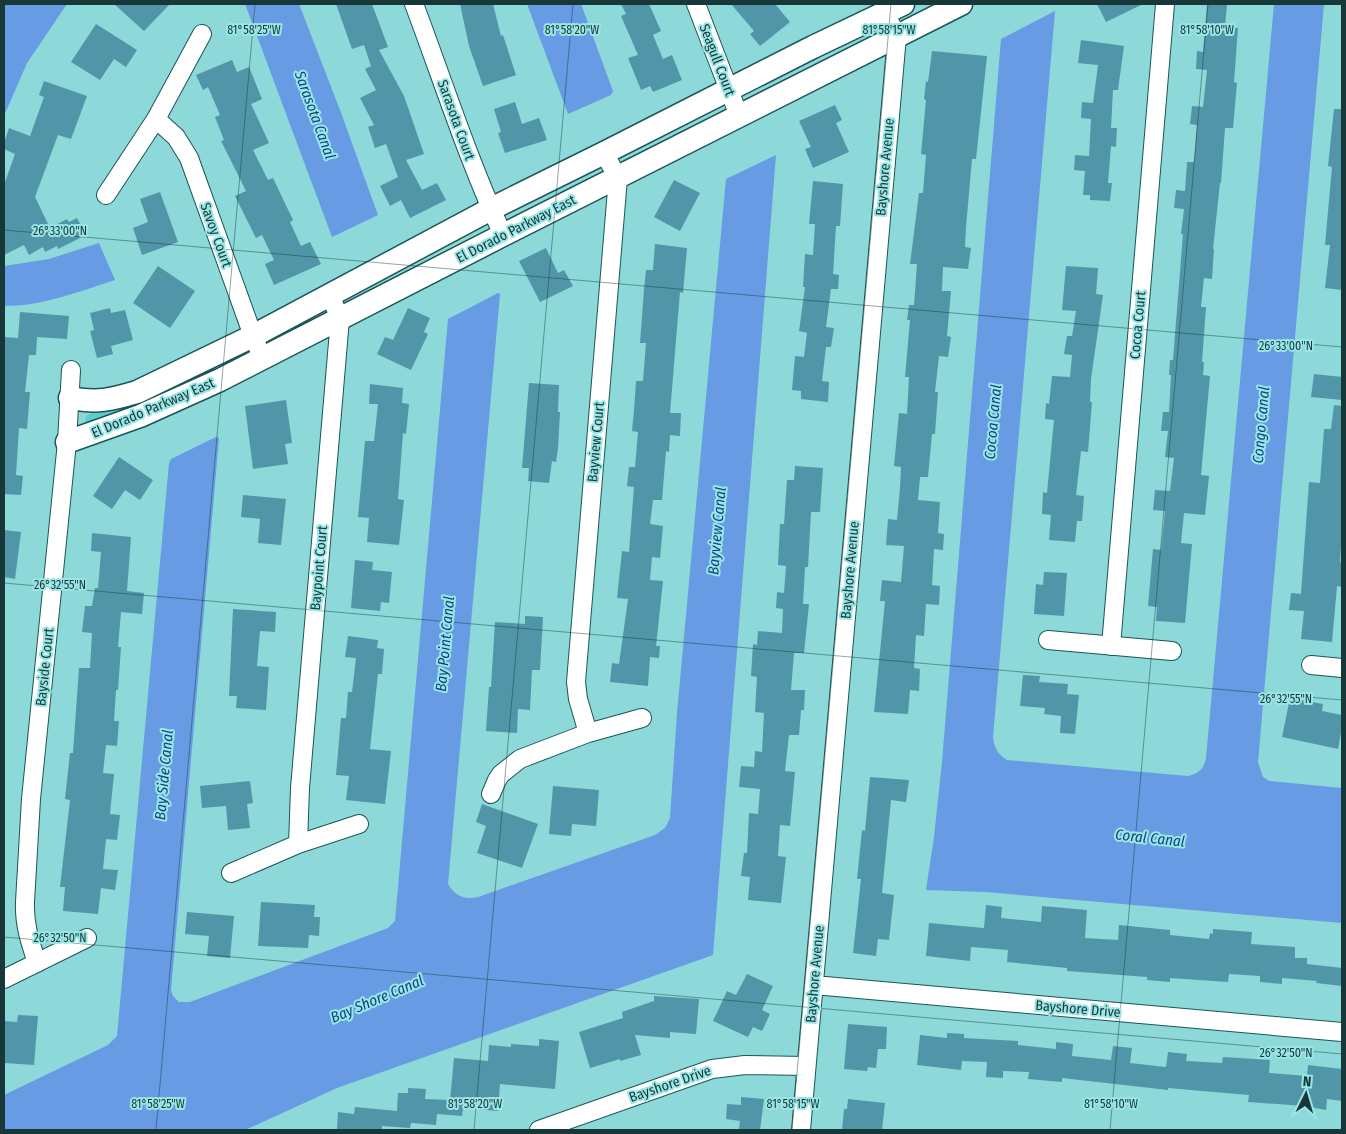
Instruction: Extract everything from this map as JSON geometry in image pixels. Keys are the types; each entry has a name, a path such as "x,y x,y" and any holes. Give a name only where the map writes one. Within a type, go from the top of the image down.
{"street":[{"name":"Sarasota Court","path":"414,4 468,154 503,235"},
{"name":"Seagull Court","path":"696,4 739,116"},
{"name":"El Dorado Parkway East","path":"67,442 140,416 263,359 503,235 961,4"},
{"name":"Cocoa Court","path":"1111,646 1165,4"},
{"name":"El Dorado Parkway East","path":"70,398 93,402 137,392 253,336 491,209 894,8"},
{"path":"894,8 896,36"},
{"path":"106,195 156,119 202,34"},
{"name":"Bayshore Avenue","path":"801,1130 896,36"},
{"name":"Savoy Court","path":"156,119 176,137 189,158 263,359"},
{"path":"604,153 618,178"},
{"name":"Bayview Court","path":"588,733 578,699 576,682 618,178"},
{"name":"Baypoint Court","path":"298,844 301,778 340,319 330,295"},
{"name":"Bayside Court","path":"36,963 24,917 24,902 31,799 67,442 71,370"},
{"path":"1048,640 1172,650"},
{"path":"1311,665 1342,668"},
{"path":"491,794 497,780 513,764 588,733 642,718"},
{"path":"231,873 298,844 359,824"},
{"path":"4,979 88,938"},
{"name":"Bayshore Drive","path":"814,985 1342,1032"},
{"name":"Bayshore Drive","path":"539,1130 712,1069 746,1065 806,1066"}],"shaded area":[{"path":"230,359 203,381 88,424 85,422 86,416 91,413 115,408"}],"water":[{"path":"4,4 67,4 27,63 4,116"},
{"name":"Sarasota Canal","path":"245,4 299,4 378,215 332,237"},
{"path":"527,4 581,4 613,91 611,95 568,114"},
{"path":"1274,4 1324,4 1258,762 1263,777 1269,781 1342,788 1342,923 985,892 926,890 942,762 1001,39 1055,11 993,737 995,748 1007,760 1188,776 1200,770 1206,758"},
{"path":"776,155 713,955 337,1088 245,1130 4,1130 4,1095 108,1045 117,1036 169,463 171,459 216,437 219,438 171,990 173,996 179,1002 190,1002 388,928 395,921 448,319 498,293 500,294 448,884 460,896 468,898 478,897 655,835 665,828 670,818 677,713 726,179"},
{"path":"99,243 115,280 46,301 4,306 4,266 49,259"}],"building":[{"path":"114,4 170,4 144,31"},
{"path":"336,4 372,4 388,47 379,50 404,96 424,154 406,160 422,190 437,183 446,200 410,218 401,200 390,206 380,186 398,177 386,144 375,148 368,127 374,125 360,98 376,90 365,69 371,66 364,45 352,49"},
{"path":"460,4 493,4 501,36 503,35 516,75 483,86 469,46"},
{"path":"621,4 649,4 661,31 653,35 663,59 672,55 682,80 653,92 650,86 641,90 628,58 638,55 621,16 626,14"},
{"path":"731,4 775,4 790,22 760,46 750,34 754,31"},
{"path":"1097,4 1143,4 1106,22"},
{"path":"1207,4 1227,4 1225,27 1238,28 1234,82 1237,83 1233,128 1225,128 1213,249 1212,279 1204,278 1201,307 1206,307 1202,362 1204,362 1203,375 1210,376 1201,475 1209,476 1205,515 1184,513 1181,543 1192,544 1185,623 1156,621 1157,607 1148,606 1153,549 1161,550 1165,511 1153,510 1155,490 1170,491 1174,458 1165,457 1168,431 1161,431 1163,412 1169,412 1170,360 1173,360 1183,234 1181,234 1184,209 1174,208 1176,190 1185,191 1187,162 1194,162 1197,125 1190,124 1192,106 1203,107 1207,70 1196,69 1197,51 1203,52"},
{"path":"96,24 137,50 126,67 114,59 100,80 71,62"},
{"path":"1081,40 1124,46 1118,90 1113,90 1111,128 1117,128 1116,147 1111,146 1108,183 1112,183 1110,201 1090,200 1090,195 1083,195 1085,171 1074,170 1075,155 1089,156 1091,119 1081,118 1082,102 1093,103 1098,65 1078,63"},
{"path":"932,51 987,56 976,159 972,159 966,227 965,247 971,248 968,269 943,267 942,291 951,291 947,336 951,337 948,357 939,356 935,392 938,392 935,434 932,434 928,477 920,477 918,500 940,502 938,533 944,534 943,550 934,549 932,585 940,586 939,605 926,604 924,636 916,635 914,668 920,669 919,691 910,690 908,714 874,712 885,601 880,601 882,580 901,582 904,546 886,545 888,519 897,520 901,467 894,466 899,413 907,414 909,377 905,377 910,320 907,320 909,305 914,305 917,264 910,264 919,193 923,193 926,155 921,154 926,100 924,99"},
{"path":"232,60 237,72 249,67 262,99 251,104 269,143 253,150 268,180 273,178 293,220 290,222 301,246 310,242 321,264 274,285 265,264 274,260 262,235 256,238 235,196 246,191 221,141 224,140 215,117 220,115 208,87 203,90 196,75"},
{"path":"44,81 87,96 71,139 58,135 35,197 50,228 67,219 69,222 77,218 86,235 58,249 57,246 45,252 43,247 29,255 24,245 4,255 4,185 15,154 4,149 4,143 9,128 30,136 44,97 39,95"},
{"path":"515,102 522,124 539,118 547,140 505,153 498,133 501,132 494,109"},
{"path":"835,105 842,120 836,123 849,152 813,168 805,149 811,147 799,121"},
{"path":"1334,109 1342,109 1342,290 1325,288 1330,245 1325,245 1332,167 1328,166"},
{"path":"674,180 700,193 680,231 654,217"},
{"path":"813,181 843,184 840,226 836,226 833,274 839,275 838,289 831,289 826,327 834,328 831,347 826,347 822,381 829,382 828,402 801,399 801,391 792,390 795,356 804,357 807,333 799,331 805,287 803,287 805,254 813,255 815,224 809,224"},
{"path":"160,192 178,242 142,255 133,228 148,222 140,199"},
{"path":"655,244 687,248 683,293 680,292 670,413 681,413 680,436 670,435 669,452 666,451 662,500 653,500 650,524 663,526 660,558 652,557 650,580 663,581 656,646 660,646 659,658 650,657 648,686 610,682 612,663 619,664 628,599 617,598 622,551 629,552 634,487 627,486 629,467 635,467 638,432 632,431 636,381 643,381 646,343 640,343 646,270 653,270"},
{"path":"546,248 558,273 564,270 573,286 540,302 519,261"},
{"path":"158,266 195,291 170,328 133,303"},
{"path":"1066,266 1098,268 1096,294 1103,295 1091,379 1090,402 1092,402 1088,452 1081,451 1076,495 1084,496 1082,521 1077,521 1075,542 1049,540 1051,515 1042,514 1043,492 1047,493 1054,420 1045,419 1046,403 1049,404 1052,376 1070,377 1072,355 1064,354 1067,336 1072,336 1076,311 1062,310"},
{"path":"110,308 111,313 125,310 133,340 111,346 113,354 97,358 90,331 94,330 90,313"},
{"path":"408,308 430,318 424,332 428,334 411,370 377,354 385,337 393,340"},
{"path":"20,312 69,316 67,339 37,337 36,355 29,355 25,392 30,392 27,429 19,428 16,475 23,476 21,495 4,494 4,337 18,338"},
{"path":"1314,374 1342,377 1342,400 1311,397"},
{"path":"529,383 559,385 558,448 556,462 552,461 549,483 528,481 529,468 522,468"},
{"path":"370,384 403,388 402,403 409,404 406,434 403,433 398,499 404,500 399,545 367,542 369,518 358,517 365,441 374,441 378,404 369,404"},
{"path":"286,400 292,443 285,444 288,464 253,469 245,406"},
{"path":"1334,405 1342,406 1342,532 1340,562 1342,562 1342,587 1337,586 1332,642 1301,639 1304,611 1289,610 1291,593 1301,594 1309,482 1320,483 1324,429 1331,429"},
{"path":"119,457 153,480 140,500 125,490 112,509 93,496"},
{"path":"795,466 823,468 820,512 811,512 808,567 805,567 803,604 809,604 804,653 794,653 791,690 805,690 804,710 801,710 799,735 789,735 785,771 795,772 790,826 780,825 778,856 786,857 781,903 748,900 750,877 741,876 744,853 747,853 749,813 758,814 760,789 739,787 741,766 754,767 755,751 762,752 764,713 755,712 757,677 751,676 753,644 757,645 758,631 782,633 783,609 776,608 777,592 784,593 786,566 778,565 780,524 784,524 787,480 794,480"},
{"path":"243,495 286,499 281,545 258,543 260,519 241,517"},
{"path":"4,530 21,532 15,579 4,577"},
{"path":"92,533 131,537 127,591 144,593 142,614 121,612 118,647 121,647 114,721 119,721 117,746 106,745 103,773 114,774 110,814 120,815 117,840 106,839 103,869 118,870 115,890 101,888 98,914 63,911 65,887 60,887 70,800 65,799 70,753 73,753 79,668 90,668 92,633 82,632 85,606 92,606 95,588 98,588 101,552 91,551"},
{"path":"355,560 373,562 372,570 392,572 389,603 381,602 380,611 351,608"},
{"path":"1044,572 1067,573 1064,616 1034,614 1036,584 1043,585"},
{"path":"233,609 276,612 275,632 260,631 257,666 269,667 266,710 236,708 237,696 229,696"},
{"path":"525,616 543,617 540,670 532,670 530,710 518,709 517,733 486,731 495,622 525,624"},
{"path":"348,636 378,640 377,648 384,649 382,674 378,674 370,749 391,751 385,804 346,800 349,776 336,775 341,718 346,718 348,692 352,692 356,658 345,657"},
{"path":"1023,675 1040,676 1039,682 1068,684 1067,694 1079,695 1075,734 1060,733 1061,716 1044,714 1045,708 1020,706"},
{"path":"1290,698 1323,704 1322,711 1342,715 1338,749 1282,737"},
{"path":"870,777 909,780 906,802 891,800 882,893 894,895 889,940 878,939 876,956 853,953 861,879 857,879 862,830 865,831"},
{"path":"250,781 253,803 247,804 250,828 228,830 226,806 202,808 200,786"},
{"path":"553,786 599,790 596,826 572,824 571,836 549,834"},
{"path":"482,804 538,824 522,868 477,853 486,826 476,822"},
{"path":"261,902 315,905 314,917 320,917 319,936 309,935 308,948 258,946"},
{"path":"986,905 1002,907 1001,918 1041,922 1042,906 1087,910 1085,938 1118,940 1119,925 1170,930 1170,935 1209,939 1210,933 1213,934 1213,929 1252,932 1251,944 1295,947 1295,958 1307,958 1307,964 1342,968 1342,986 1316,983 1317,981 1282,978 1282,984 1260,982 1260,976 1229,974 1228,982 1170,978 1170,982 1147,980 1147,977 1067,971 1067,968 1007,962 1008,950 971,947 970,961 926,956 929,923 984,928"},
{"path":"187,912 234,916 230,958 207,956 209,936 185,934"},
{"path":"747,974 773,986 762,1010 770,1014 762,1031 753,1027 748,1037 713,1021 727,991 736,995"},
{"path":"654,996 699,999 696,1034 670,1032 670,1038 635,1035 641,1055 590,1068 579,1032 623,1018 622,1012 654,1001"},
{"path":"18,1015 38,1016 34,1065 4,1063 4,1021 17,1022"},
{"path":"848,1024 887,1027 886,1049 878,1049 876,1068 868,1067 867,1071 844,1069"},
{"path":"947,1033 964,1034 964,1038 1018,1041 1018,1045 1056,1049 1056,1042 1073,1044 1072,1056 1111,1060 1113,1046 1132,1048 1130,1063 1166,1067 1168,1052 1187,1054 1186,1061 1222,1063 1223,1057 1270,1060 1269,1073 1307,1076 1308,1065 1342,1069 1342,1101 1327,1099 1326,1110 1304,1106 1248,1102 1249,1095 1168,1088 1168,1090 1062,1078 1062,1082 1028,1079 1029,1072 1003,1071 1003,1078 986,1077 987,1062 962,1061 961,1070 917,1065 920,1035 947,1038"},
{"path":"539,1039 559,1041 555,1089 500,1084 498,1111 463,1108 462,1116 437,1114 436,1125 411,1123 410,1128 382,1126 382,1130 337,1130 338,1112 354,1114 355,1107 397,1111 398,1093 408,1093 408,1088 426,1089 425,1099 450,1100 454,1058 488,1061 489,1045 511,1047 511,1044 539,1046"},
{"path":"741,1097 764,1099 760,1130 739,1130 740,1121 726,1119 727,1104 741,1105"},
{"path":"848,1099 885,1103 882,1130 842,1130 844,1109 847,1109"}],"water label":[{"name":"Cocoa Canal","path":"993,422"},
{"name":"Congo Canal","path":"1261,425"},
{"name":"Bayview Canal","path":"717,531"},
{"name":"Bay Point Canal","path":"445,644"},
{"name":"Bay Side Canal","path":"164,775"},
{"name":"Coral Canal","path":"1150,838"},
{"name":"Bay Shore Canal","path":"377,999"}]}
